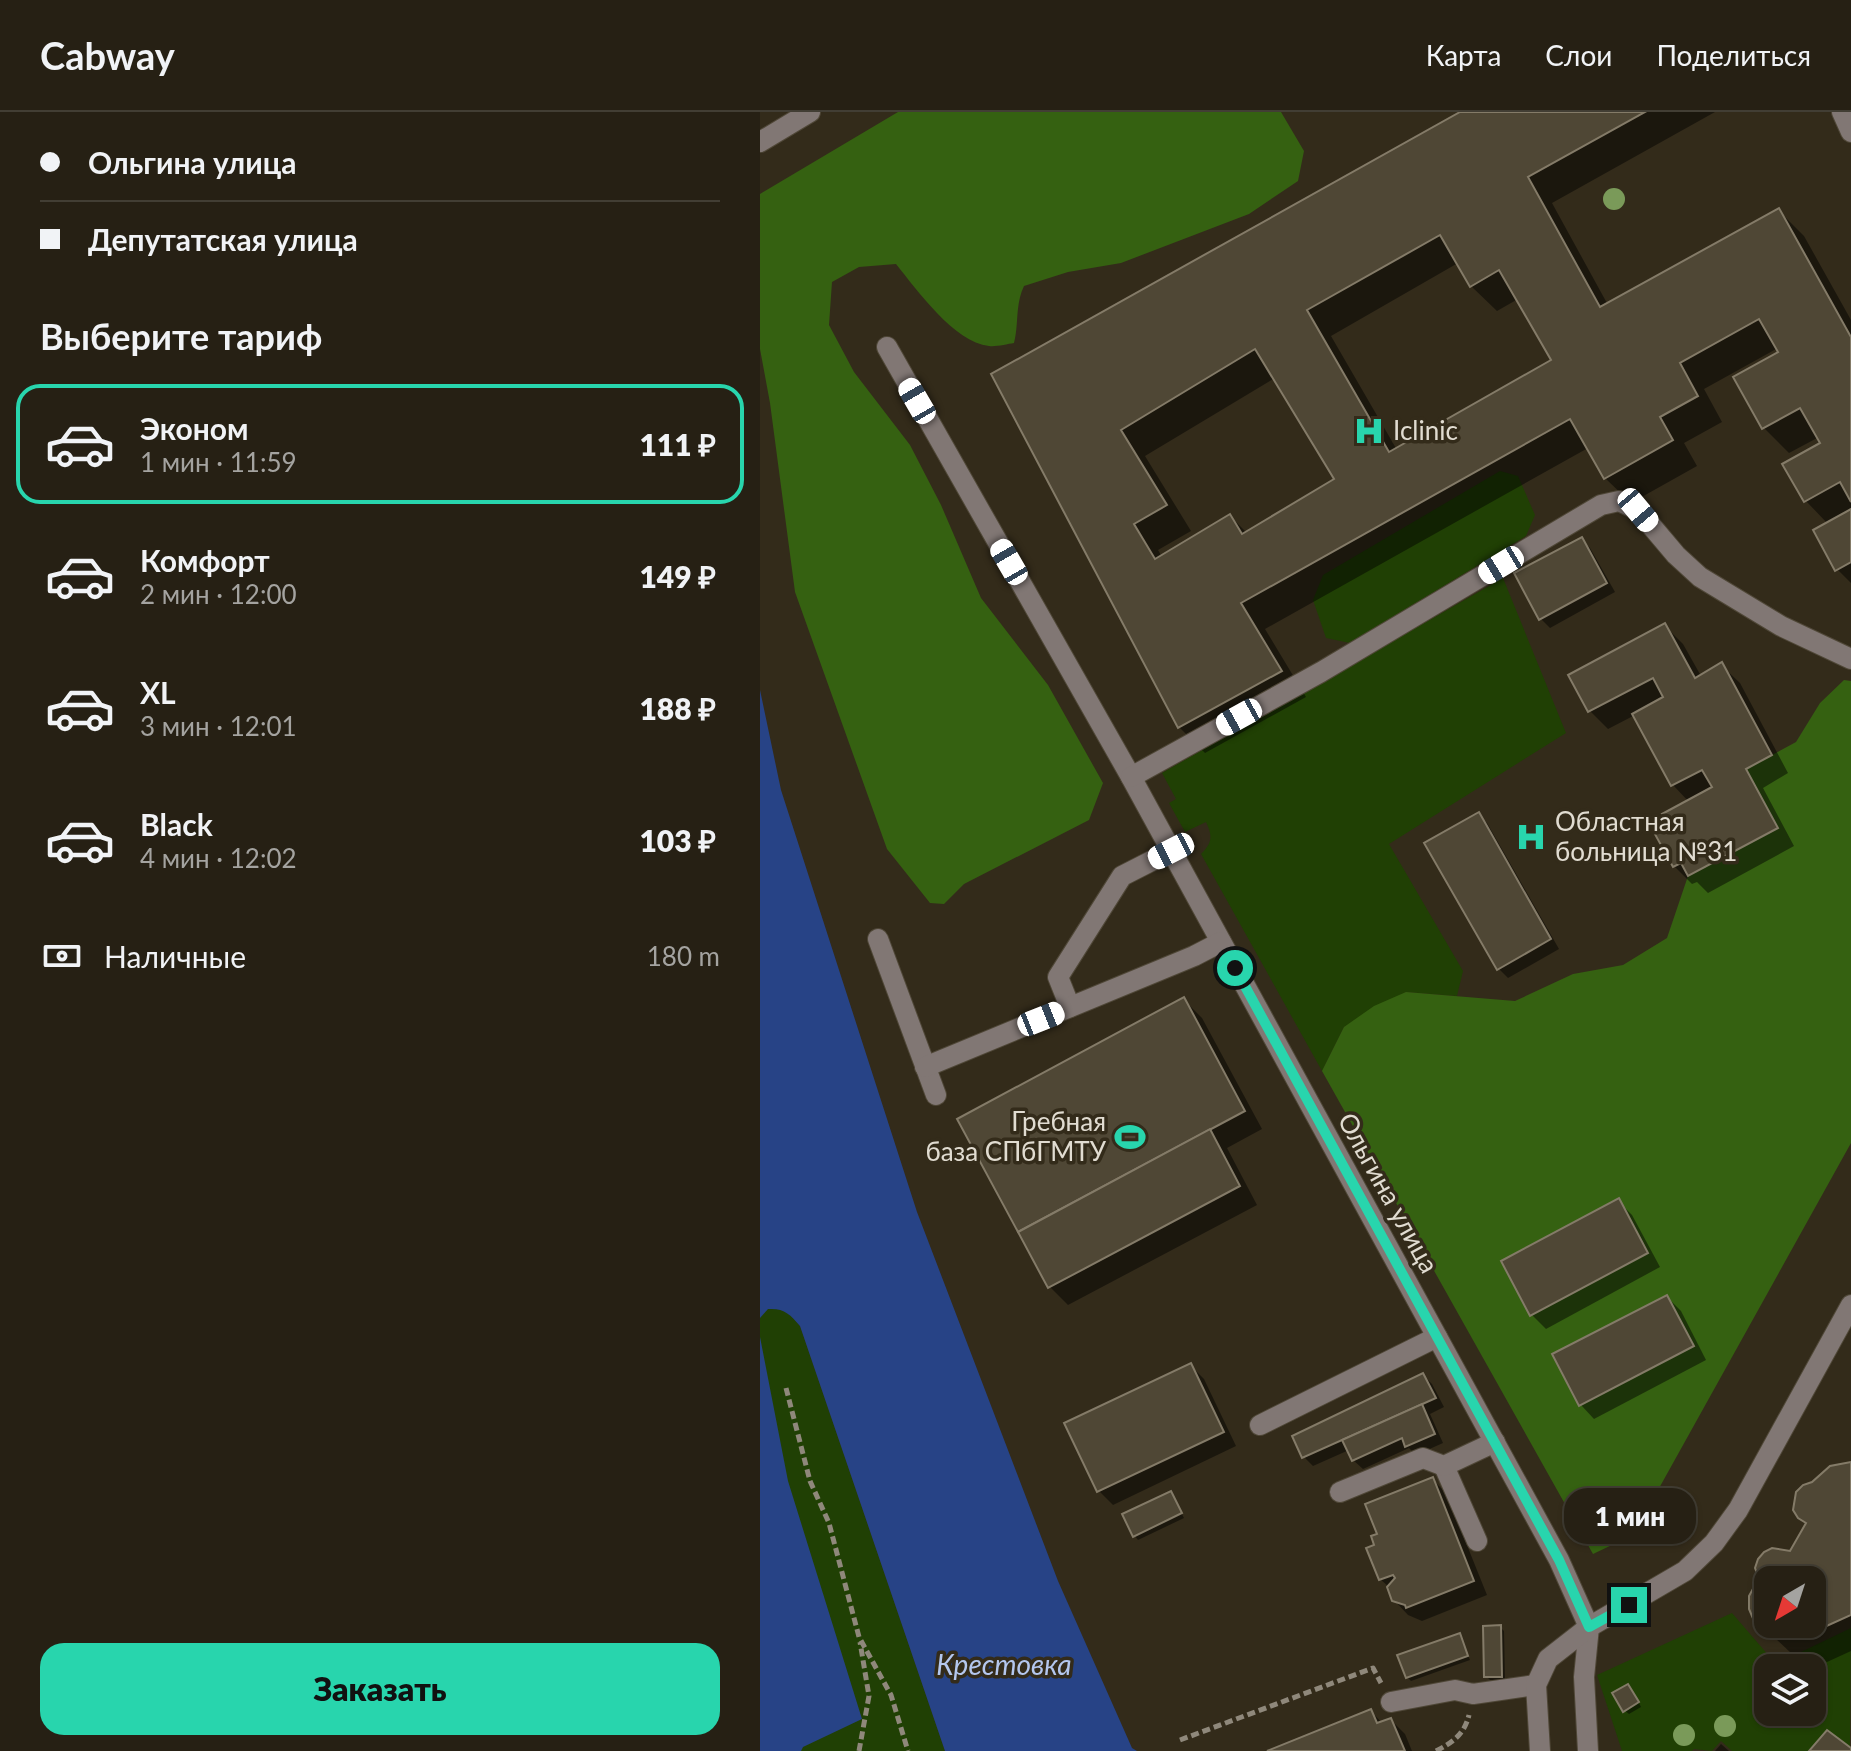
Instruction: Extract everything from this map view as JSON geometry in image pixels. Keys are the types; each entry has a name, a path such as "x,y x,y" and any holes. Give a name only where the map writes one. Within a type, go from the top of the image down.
{"street":[{"path":"760,142 810,112"},
{"path":"1842,112 1851,132"},
{"name":"Ольгина улица","path":"887,347 1134,782 1559,1560 1589,1627"},
{"path":"1134,782 1601,505 1619,501 1638,510 1676,555 1700,577 1781,626 1851,659"},
{"path":"1070,1007 1058,977 1122,876 1171,851"},
{"path":"878,939 936,1095"},
{"path":"925,1067 1221,942"},
{"path":"1540,1751 1536,1685 1548,1659 1589,1627 1685,1571 1714,1543 1738,1510 1850,1310"},
{"path":"1260,1425 1437,1337"},
{"path":"1444,1466 1495,1442"},
{"path":"1340,1492 1423,1458 1444,1466 1477,1541"},
{"path":"1588,1751 1584,1677 1589,1627"},
{"path":"1391,1702 1455,1690 1473,1694 1536,1685"}],"path":[{"path":"786,1388 810,1481 829,1523 859,1637 869,1696 859,1751"},
{"path":"859,1637 891,1695 908,1751"},
{"path":"1180,1740 1373,1668 1391,1702"},
{"path":"1436,1751 1456,1741 1467,1723 1473,1694"}],"green space":[{"path":"898,112 1281,112 1304,151 1298,181 1249,214 1121,263 1068,272 1024,286 1019,300 1014,343 989,346 963,335 937,313 896,264 859,267 832,282 829,325 854,372 910,445 941,505 981,598 1048,685 1103,783 1089,820 964,884 944,904 930,903 887,849 795,592 760,349 760,194"},
{"path":"1500,471 1518,476 1535,515 1526,536 1350,643 1326,638 1313,600 1323,575"},
{"path":"1503,578 1566,733 1389,844 1463,971 1457,996 1406,992 1344,1027 1322,1071 1201,854 1210,839 1206,822 1185,832 1169,803 1176,799 1162,773"},
{"path":"1844,680 1851,681 1851,1143 1633,1535 1593,1554 1322,1071 1344,1027 1374,1006 1406,992 1515,1001 1573,974 1623,965 1667,938 1688,876 1746,769 1796,742 1820,703"},
{"path":"760,1288 776,1308 789,1313 800,1326 945,1751 760,1751"},
{"path":"1732,1613 1767,1654 1754,1654 1754,1726 1826,1726 1826,1654 1797,1654 1851,1628 1850,1749 1827,1730 1809,1751 1732,1751 1721,1741 1712,1751 1622,1751 1597,1675"}],"water":[{"name":"Крестовка","path":"760,690 781,790 917,1212 1058,1581 1132,1748 1137,1751 945,1751 800,1326 790,1315 778,1310 768,1309 760,1318"},
{"path":"760,1337 788,1481 862,1719 803,1747 801,1751 760,1751"}],"building":[{"path":"1460,112 1645,112 1528,177 1600,307 1779,208 1851,337 1851,502 1840,482 1804,502 1782,464 1820,443 1800,408 1762,429 1733,377 1778,352 1759,319 1680,363 1698,396 1660,417 1673,440 1604,479 1570,419 1241,603 1282,671 1178,728 991,374","holes":["1440,235 1470,287 1499,270 1551,360 1389,452 1307,310","1255,349 1334,479 1242,534 1230,514 1155,559 1134,524 1167,505 1121,430"]},
{"path":"1851,509 1851,562 1835,571 1813,530"},
{"path":"1582,537 1607,583 1539,620 1514,573"},
{"path":"1665,623 1695,678 1722,662 1772,755 1746,769 1778,828 1688,876 1681,863 1673,867 1651,827 1665,819 1662,814 1712,787 1702,770 1671,786 1632,714 1663,697 1653,678 1588,712 1568,675"},
{"path":"1479,812 1551,939 1497,970 1424,843"},
{"path":"1184,997 1245,1111 1018,1232 957,1119"},
{"path":"1210,1129 1240,1186 1048,1288 1018,1232"},
{"path":"1619,1198 1648,1253 1530,1316 1501,1261"},
{"path":"1667,1295 1694,1346 1579,1406 1552,1354"},
{"path":"1191,1363 1224,1432 1097,1492 1064,1423"},
{"path":"1423,1373 1436,1398 1302,1458 1292,1436"},
{"path":"1422,1404 1435,1434 1405,1447 1402,1438 1352,1461 1342,1440"},
{"path":"1851,1462 1851,1615 1826,1626 1826,1566 1756,1566 1764,1552 1772,1548 1790,1551 1806,1523 1793,1510 1796,1492 1830,1466"},
{"path":"1433,1477 1474,1581 1406,1608 1392,1601 1387,1587 1395,1578 1393,1575 1379,1580 1366,1548 1374,1545 1371,1536 1377,1534 1365,1504"},
{"path":"1171,1491 1182,1513 1133,1537 1122,1514"},
{"path":"1754,1587 1754,1621 1749,1609 1749,1596"},
{"path":"1501,1625 1502,1677 1484,1677 1483,1626"},
{"path":"1460,1633 1468,1656 1406,1678 1397,1655"},
{"path":"1628,1684 1639,1702 1623,1712 1612,1693"},
{"path":"1371,1709 1377,1723 1391,1718 1405,1751 1267,1751"},
{"path":"1827,1730 1851,1748 1851,1751 1809,1751"}],"place":[{"name":"Iclinic","path":"1369,431"},
{"name":"Областная больница №31","path":"1531,837"},
{"name":"Гребная база СПбГМТУ","path":"1130,1137"}],"route":[{"path":"1235,968 1559,1560 1589,1627 1629,1605"}]}
